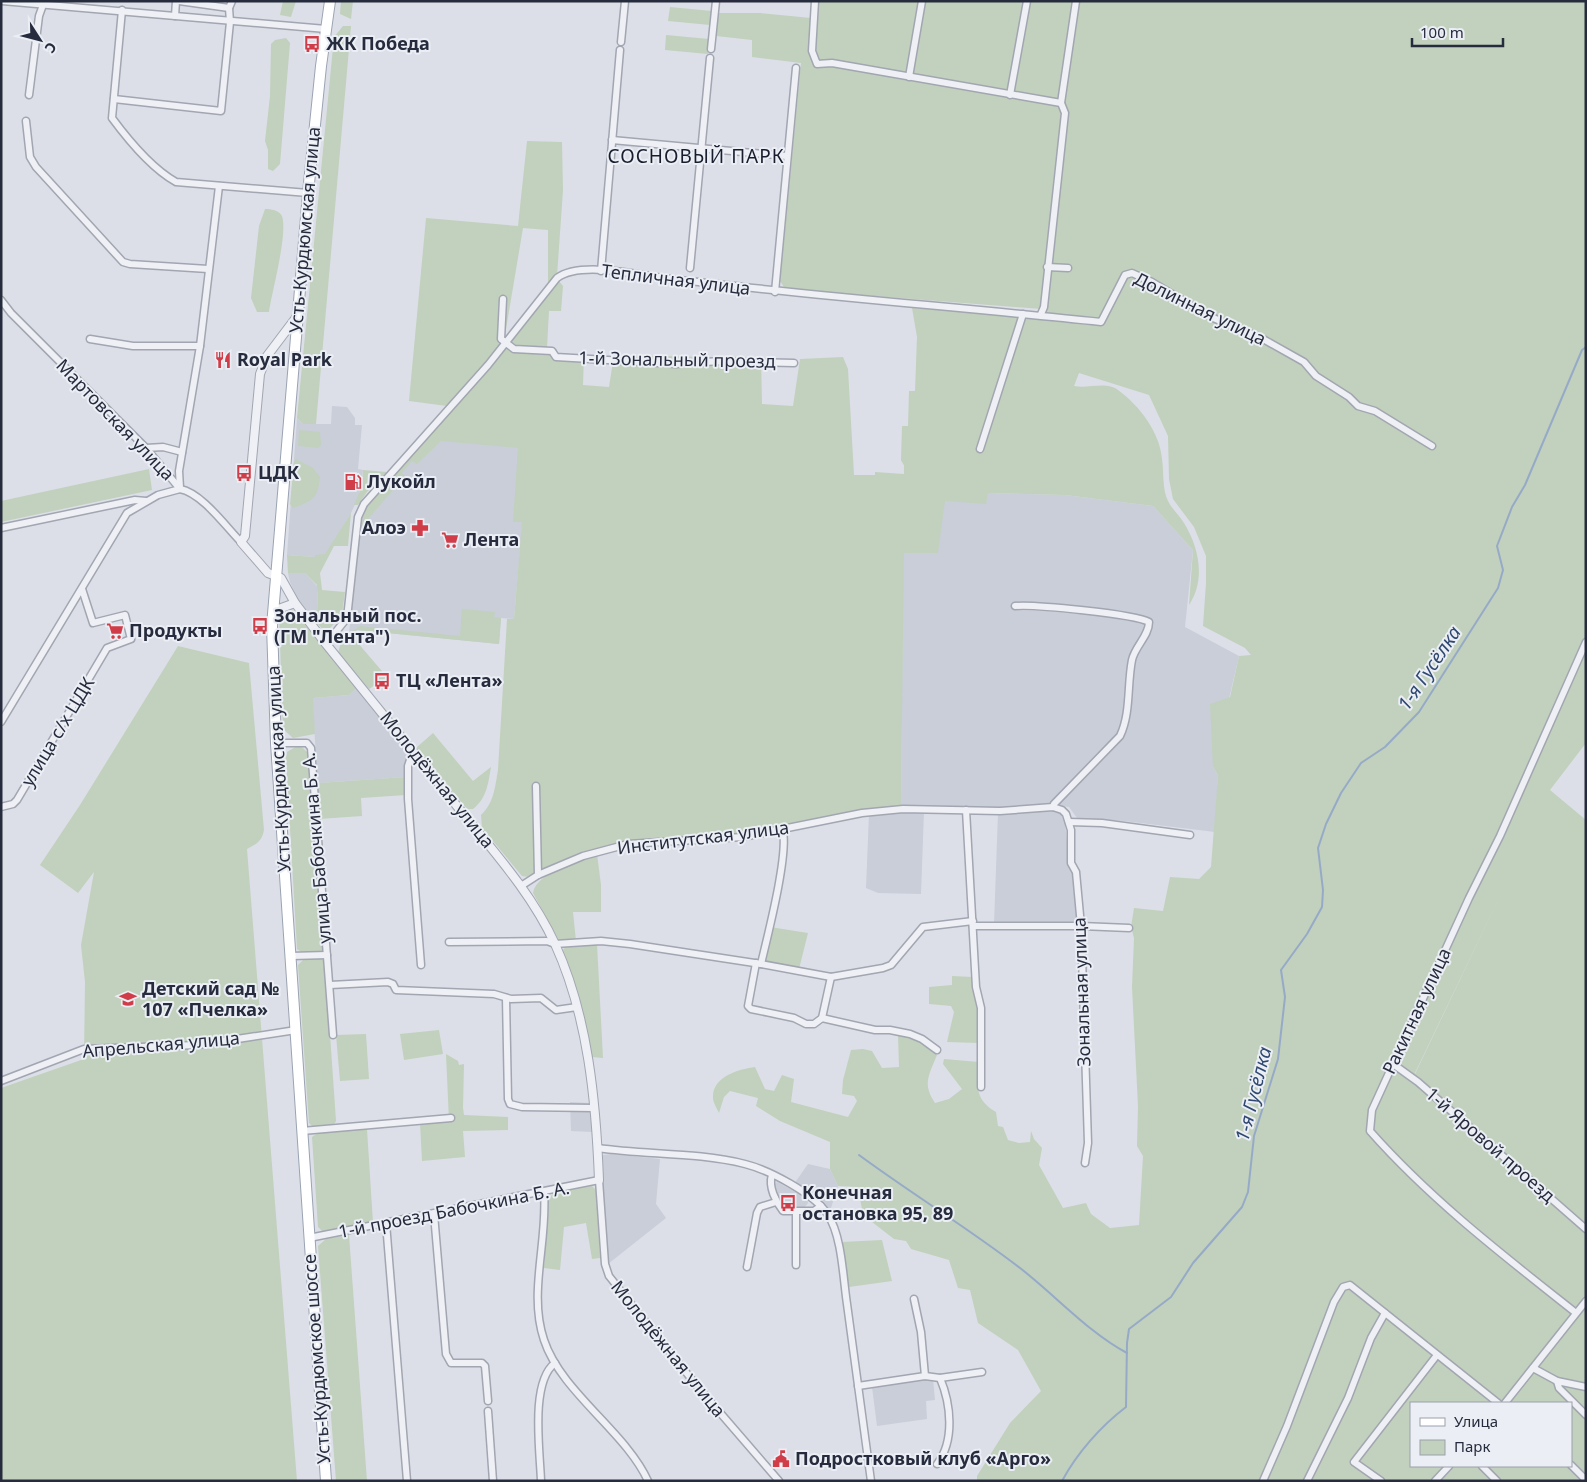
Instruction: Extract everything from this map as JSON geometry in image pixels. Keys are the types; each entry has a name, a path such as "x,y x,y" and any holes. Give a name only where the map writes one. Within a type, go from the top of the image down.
{"main road":[{"name":"Усть-Курдюмская улица","path":"309,1238 273,691 273,611 308,193 330,1"},
{"name":"Усть-Курдюмское шоссе","path":"309,1238 326,1481"}],"street":[{"path":"114,99 221,111 231,5 178,1 174,16"},
{"path":"621,42 625,1"},
{"path":"711,49 716,1"},
{"path":"815,1 812,51 817,64 832,63 1061,103"},
{"path":"909,77 922,1"},
{"path":"1010,95 1027,1"},
{"path":"1041,314 1044,307 1065,112 1061,103 1064,93 1076,1"},
{"path":"2,2 103,5 122,10 174,16 326,29"},
{"path":"28,94 39,16 44,3"},
{"path":"122,10 112,118 160,171 176,182 308,193"},
{"path":"601,271 620,50"},
{"path":"690,268 710,58"},
{"path":"775,292 796,68"},
{"path":"26,121 30,157 36,167 123,262 208,270"},
{"path":"612,140 787,156"},
{"path":"1,722 127,513 158,495 180,489 179,471 200,346 219,186"},
{"path":"1047,268 1068,268"},
{"name":"Тепличная улица","path":"505,343 557,278 565,272 578,269 788,292"},
{"name":"Долинная улица","path":"788,292 1023,314 1041,314 1101,322 1125,275 1132,273 1152,282 1211,317 1262,339 1304,362 1316,376 1350,397 1358,406 1375,411 1432,446"},
{"path":"326,644 347,618 360,510 373,491 462,394 505,343 501,339 503,299"},
{"name":"Мартовская улица","path":"1,300 11,313 146,448 180,489 187,490 202,501 242,542 268,573 276,575"},
{"path":"1,314 11,313"},
{"path":"980,449 1023,314"},
{"path":"242,542 245,536 260,374 266,356 298,315"},
{"path":"90,339 133,346 200,346"},
{"name":"1-й Зональный проезд","path":"505,343 514,349 552,352 556,357 676,364 720,361 794,363"},
{"path":"146,448 164,447 182,452"},
{"path":"1,528 135,500 147,501"},
{"name":"Молодёжная улица","path":"276,575 281,578 295,603 326,644 521,886 555,944 577,1007 587,1057 598,1148 605,1264 609,1276 697,1386 779,1481"},
{"name":"улица с/х ЦДК","path":"1,807 18,800 107,648 131,639 126,615 93,623 82,589"},
{"path":"273,611 295,603"},
{"path":"1015,606 1110,614 1143,618 1149,622 1149,628 1132,658 1125,725 1120,736 1053,807 1062,810 1068,822 1102,823 1190,835"},
{"name":"Ракитная улица","path":"1576,1313 1500,1254 1437,1200 1397,1161 1370,1131 1372,1110 1469,898 1500,836 1586,642"},
{"name":"улица Бабочкина Б. А.","path":"276,743 307,743 311,748 333,1035"},
{"path":"413,751 408,766 408,799 420,965"},
{"path":"536,786 538,875"},
{"name":"Институтская улица","path":"521,886 538,875 583,856 628,844 742,838 862,814 903,808 1000,811 1053,807"},
{"path":"966,810 976,987 981,1008 981,1087"},
{"name":"Зональная улица","path":"1068,822 1071,863 1076,872 1081,926 1088,1143 1085,1163"},
{"path":"783,831 784,840 778,879 748,1006 751,1010 794,1018 806,1024 814,1024 822,1018 831,977"},
{"path":"449,942 547,941 555,944 601,941 759,963 831,977 891,965 923,927 973,924 1129,928"},
{"path":"291,956 327,955"},
{"path":"330,985 388,982 393,984 396,990 494,994 506,998 540,998 556,1010 577,1007"},
{"path":"506,998 508,1100 510,1104 522,1108 594,1108"},
{"path":"822,1018 875,1030 890,1030 910,1034 922,1039 937,1050"},
{"name":"Апрельская улица","path":"1,1081 84,1049 198,1046 296,1030"},
{"name":"1-й Яровой проезд","path":"1393,1064 1418,1082 1586,1229"},
{"path":"302,1131 452,1118"},
{"path":"598,1148 726,1161 755,1167 772,1175 820,1206 835,1228 871,1481"},
{"path":"772,1175 770,1181 776,1202 783,1211 814,1211 820,1206"},
{"name":"1-й проезд Бабочкина Б. А.","path":"309,1238 599,1180"},
{"path":"544,1192 538,1303 544,1341 555,1363 586,1403 625,1447 648,1481"},
{"path":"747,1268 757,1213 760,1207 776,1202"},
{"path":"796,1212 796,1265"},
{"path":"434,1214 446,1354 452,1363 482,1363 485,1366 488,1402"},
{"path":"386,1224 407,1481"},
{"path":"1263,1481 1294,1409 1334,1302 1343,1287 1350,1286 1497,1402"},
{"path":"914,1299 921,1332 925,1376"},
{"path":"1506,1402 1586,1301"},
{"path":"1307,1481 1348,1398 1371,1338 1385,1313"},
{"path":"1381,1481 1354,1462 1437,1355"},
{"path":"540,1481 539,1397 546,1373 555,1363"},
{"path":"1533,1368 1557,1381 1586,1387"},
{"path":"858,1386 925,1376 940,1378 982,1372"},
{"path":"937,1464 944,1454 947,1444 949,1412 940,1378"},
{"path":"1557,1381 1559,1388 1586,1415"},
{"path":"488,1411 493,1481"},
{"path":"1572,1466 1586,1480"},
{"path":"1435,1481 1448,1467"},
{"path":"1483,1467 1496,1481"}],"shaded area":[{"path":"332,406 347,407 355,418 355,425 362,425 358,469 363,470 359,496 351,513 325,555 316,555 315,557 287,555 297,418 303,424 331,424"},
{"path":"440,431 530,435 514,619 501,618 499,644 357,630 351,635 349,633 362,518 367,506"},
{"path":"901,460 988,493 1065,495 1153,506 1193,550 1185,627 1239,656 1213,767 1218,775 1215,832 1124,821 1077,818 1069,807 1046,804 1001,808 901,805 904,465"},
{"path":"288,573 305,573 317,586 318,609 310,615 297,598"},
{"path":"357,688 407,747 406,777 318,783 312,698 349,695"},
{"path":"924,811 921,894 878,893 866,888 869,814"},
{"path":"1047,811 1060,813 1065,823 1069,862 1074,874 1078,916 1072,923 994,924 998,813"},
{"path":"570,1102 590,1103 592,1132 571,1131"},
{"path":"611,1154 660,1159 656,1204 666,1218 608,1264 601,1161 603,1155"},
{"path":"808,1164 830,1169 838,1186 830,1211 794,1184"},
{"path":"777,1182 807,1198 808,1203 803,1209 785,1208 780,1202 774,1185"},
{"path":"933,1379 935,1400 926,1401 927,1419 877,1426 872,1387"}],"green space":[{"path":"283,1 296,1 291,17 280,15"},
{"path":"341,1 353,1 351,19 340,14"},
{"path":"812,1 1586,1 1586,743 1550,790 1586,820 1586,1481 977,1481 977,1476 1010,1423 1041,1391 1018,1350 978,1323 970,1290 958,1288 949,1260 911,1249 906,1241 894,1239 863,1215 858,1187 838,1186 830,1169 830,1142 780,1121 756,1106 758,1098 730,1091 724,1097 719,1113 714,1103 714,1090 722,1079 735,1072 755,1067 765,1089 774,1091 782,1075 794,1079 791,1102 848,1117 857,1101 854,1096 842,1094 843,1080 851,1050 863,1049 872,1051 882,1068 899,1067 898,1034 904,1035 919,1042 937,1055 928,1079 929,1090 935,1103 949,1099 962,1089 943,1064 944,1059 979,1062 978,1091 980,1096 996,1112 998,1126 1003,1127 1008,1140 1019,1143 1030,1142 1031,1131 1034,1139 1042,1148 1039,1165 1063,1208 1086,1203 1091,1214 1110,1228 1139,1225 1143,1156 1137,1146 1138,1106 1132,987 1134,938 1131,927 1134,908 1163,911 1170,877 1199,879 1211,867 1218,775 1213,767 1210,704 1230,697 1239,656 1251,655 1245,648 1203,626 1206,556 1194,527 1173,499 1169,479 1168,436 1149,395 1079,373 1074,386 1113,387 1134,404 1153,430 1163,464 1166,496 1189,532 1197,553 1198,585 1189,605 1193,550 1153,506 1065,495 988,493 986,504 945,501 938,553 904,553 901,805 860,810 738,836 629,841 578,853 529,877 522,876 482,828 481,815 491,800 498,770 507,619 514,619 522,522 513,522 518,448 441,441 417,464 412,461 402,473 405,476 361,525 367,506 374,494 559,281 563,286 561,311 549,311 547,348 557,349 557,354 584,354 583,385 609,387 614,355 761,358 762,404 793,406 800,359 843,357 848,369 854,475 875,475 875,472 904,474 904,465 901,460 902,426 908,426 909,391 915,391 917,337 912,308 1044,317 1042,309 810,291 784,287 780,281 801,63 752,57 752,40 716,36 718,13 760,13 811,18","holes":["1509,877 1415,1074 1415,1073"]},
{"path":"670,7 712,11 710,25 668,21"},
{"path":"343,26 351,26 316,424 303,424 297,418 334,37"},
{"path":"666,35 709,39 708,54 665,50"},
{"path":"286,38 290,43 280,164 273,171 268,169 268,150 265,141 270,96 271,44 275,40"},
{"path":"527,141 562,142 563,190 557,276 550,284 548,282 548,230 523,228 505,335 507,338 447,406 409,401 426,218 518,226"},
{"path":"265,209 275,210 281,214 283,236 269,312 257,312 251,298 259,226"},
{"path":"299,430 320,432 321,445 319,448 298,446"},
{"path":"296,459 313,468 320,477 318,490 313,498 293,508 290,504 294,462"},
{"path":"149,469 152,490 1,522 1,501"},
{"path":"363,470 387,472 367,492 358,505 354,505 362,486"},
{"path":"351,513 348,546 334,546 320,573 322,590 345,592 342,614 326,633 310,615 318,609 317,585 305,573 288,573 287,555 315,557 315,555 325,554"},
{"path":"287,608 293,610 357,688 349,695 313,698 315,734 293,738 283,729 279,615"},
{"path":"462,609 495,612 494,617 501,618 499,644 357,630 351,635 387,677 369,689 338,653 342,639 360,626 460,636"},
{"path":"178,646 249,663 264,830 258,842 247,849 297,1481 1,1481 1,1088 84,1059 85,982 81,945 94,872 78,893 40,865 80,805"},
{"path":"433,733 473,781 491,767 484,795 473,809 467,809 416,748"},
{"path":"297,746 303,748 309,754 324,948 321,953 303,953 297,949 286,758 287,752"},
{"path":"406,777 406,795 361,798 362,816 319,819 318,783"},
{"path":"597,854 601,885 601,912 573,912 576,941 558,939 533,893 536,886 542,879 559,868"},
{"path":"770,927 808,933 799,969 766,961"},
{"path":"597,944 603,1058 592,1057 579,998 562,951 567,945"},
{"path":"321,958 325,962 336,1121 332,1128 313,1127 309,1123 298,965 304,959"},
{"path":"952,976 973,977 979,1008 979,1043 947,1042 954,1012 951,1006 929,1004 929,987 952,985"},
{"path":"439,1030 443,1054 404,1060 400,1034"},
{"path":"366,1034 369,1079 340,1081 336,1035"},
{"path":"446,1054 458,1061 459,1065 464,1064 464,1115 508,1117 508,1130 463,1131 465,1157 422,1161 420,1123 449,1121"},
{"path":"367,1129 373,1223 323,1232 318,1227 312,1137 318,1133"},
{"path":"592,1186 596,1190 600,1258 592,1259 586,1223 564,1227 560,1270 544,1268 548,1200 555,1191"},
{"path":"349,1235 367,1481 336,1481 318,1246 326,1239"},
{"path":"882,1240 892,1281 849,1287 842,1242"}],"waterway":[{"name":"1-я Гусёлка","path":"1062,1481 1090,1441 1126,1407 1129,1329 1171,1297 1193,1263 1242,1207 1248,1192 1254,1136 1278,1059 1285,997 1281,970 1307,934 1322,907 1323,890 1318,848 1326,824 1341,793 1361,763 1385,747 1419,712 1498,588 1503,570 1497,546 1512,507 1525,485 1582,350 1586,347"},
{"path":"859,1155 1000,1253 1099,1335 1127,1353"}],"place":[{"name":"ЖК Победа","path":"312,44"},
{"name":"Royal Park","path":"223,360"},
{"name":"ЦДК","path":"244,473"},
{"name":"Лукойл","path":"353,482"},
{"name":"Алоэ","path":"420,528"},
{"name":"Лента","path":"450,540"},
{"name":"Зональный пос. (ГМ \"Лента\")","path":"260,626"},
{"name":"Продукты","path":"115,631"},
{"name":"ТЦ «Лента»","path":"382,681"},
{"name":"Детский сад № 107 «Пчелка»","path":"128,999"},
{"name":"Конечная остановка 95, 89","path":"788,1203"},
{"name":"Подростковый клуб «Арго»","path":"781,1459"}],"district":[{"name":"СОСНОВЫЙ ПАРК","path":"696,156"}]}
